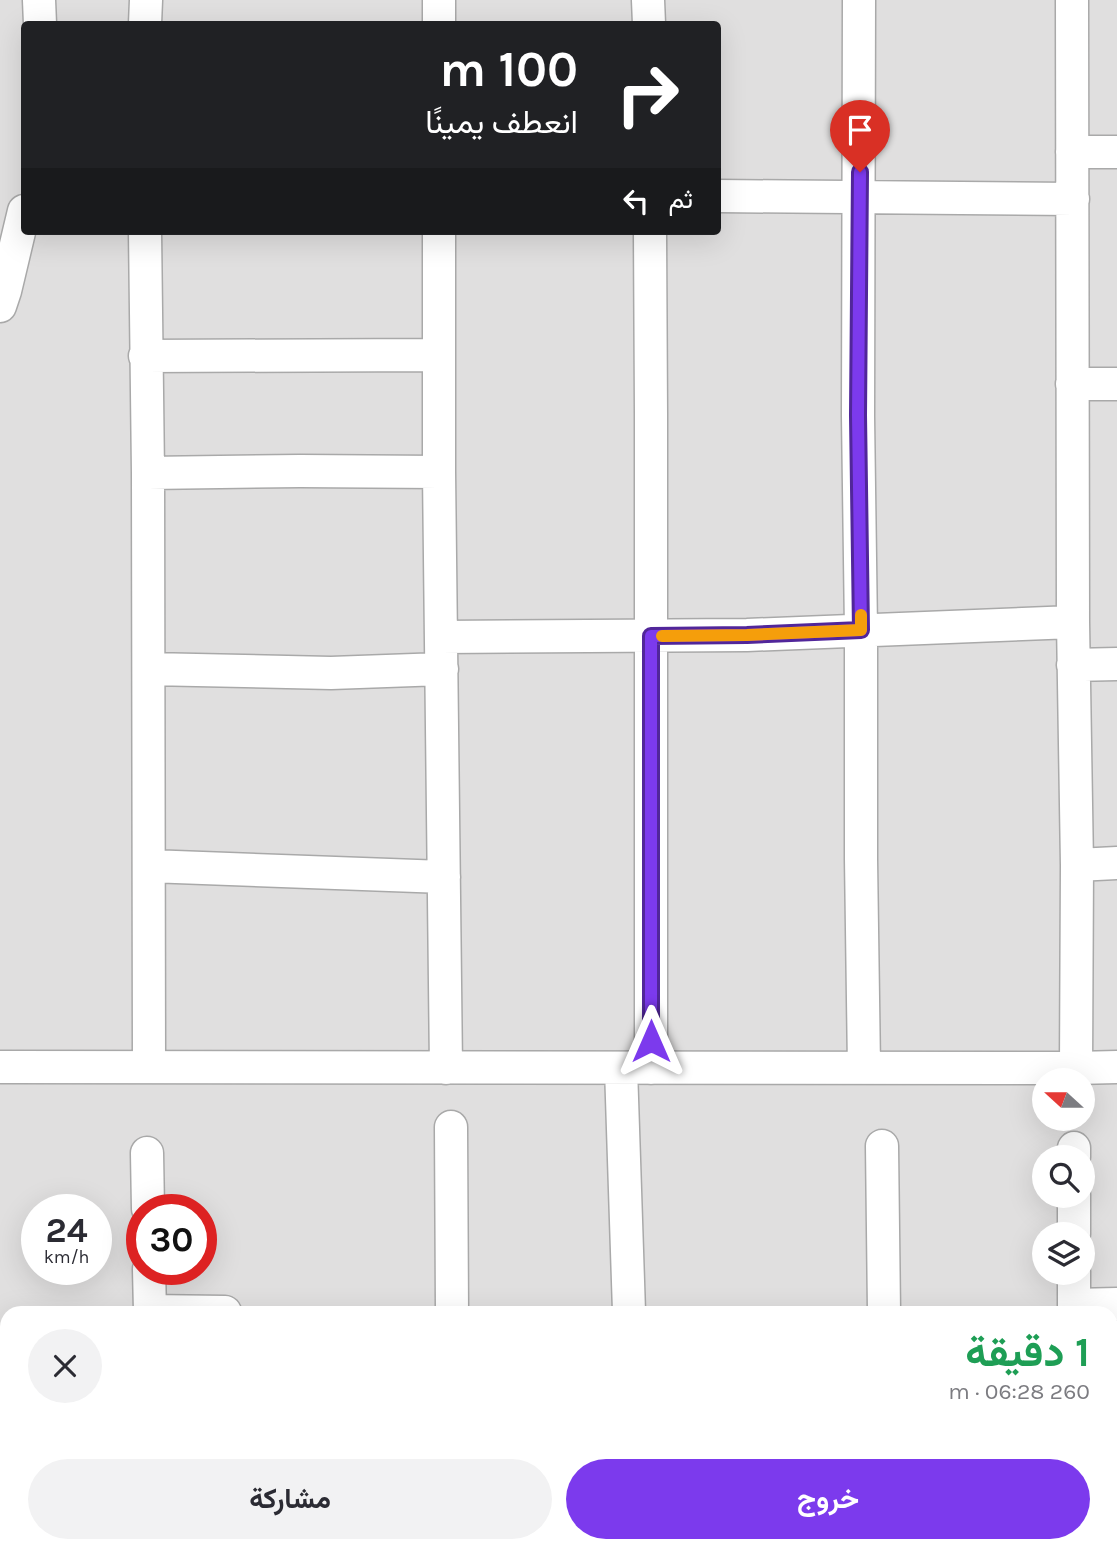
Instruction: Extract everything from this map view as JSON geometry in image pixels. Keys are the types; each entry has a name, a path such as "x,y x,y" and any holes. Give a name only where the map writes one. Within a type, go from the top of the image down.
{"street":[{"path":"38,0 40,21"},
{"path":"145,21 146,0"},
{"path":"439,0 439,21"},
{"path":"648,0 649,21"},
{"path":"859,0 858,415 864,1068"},
{"path":"1072,0 1076,1068"},
{"path":"1072,152 1117,152"},
{"path":"721,196 1073,199"},
{"path":"0,306 21,224"},
{"path":"145,235 149,1067"},
{"path":"439,235 446,1068"},
{"path":"629,1306 651,636 650,235"},
{"path":"145,356 439,355"},
{"path":"1072,384 1117,384"},
{"path":"148,472 439,472"},
{"path":"441,637 747,635 1073,622"},
{"path":"1073,665 1117,664"},
{"path":"149,669 331,673 442,669"},
{"path":"1077,865 1117,863"},
{"path":"149,866 444,877"},
{"path":"0,1067 1032,1069"},
{"path":"1096,1068 1117,1067"},
{"path":"452,1127 452,1306"},
{"path":"882,1146 884,1306"},
{"path":"147,1153 148,1194"},
{"path":"149,1285 150,1306"},
{"path":"1074,1285 1074,1306"}],"shaded area":[{"path":"0,0 1117,0 1117,1306 0,1306"}],"slow traffic":[{"path":"662,636 861,630 861,615"}],"route":[{"path":"651,1041 651,636 861,630 858,415 860,172"}]}
